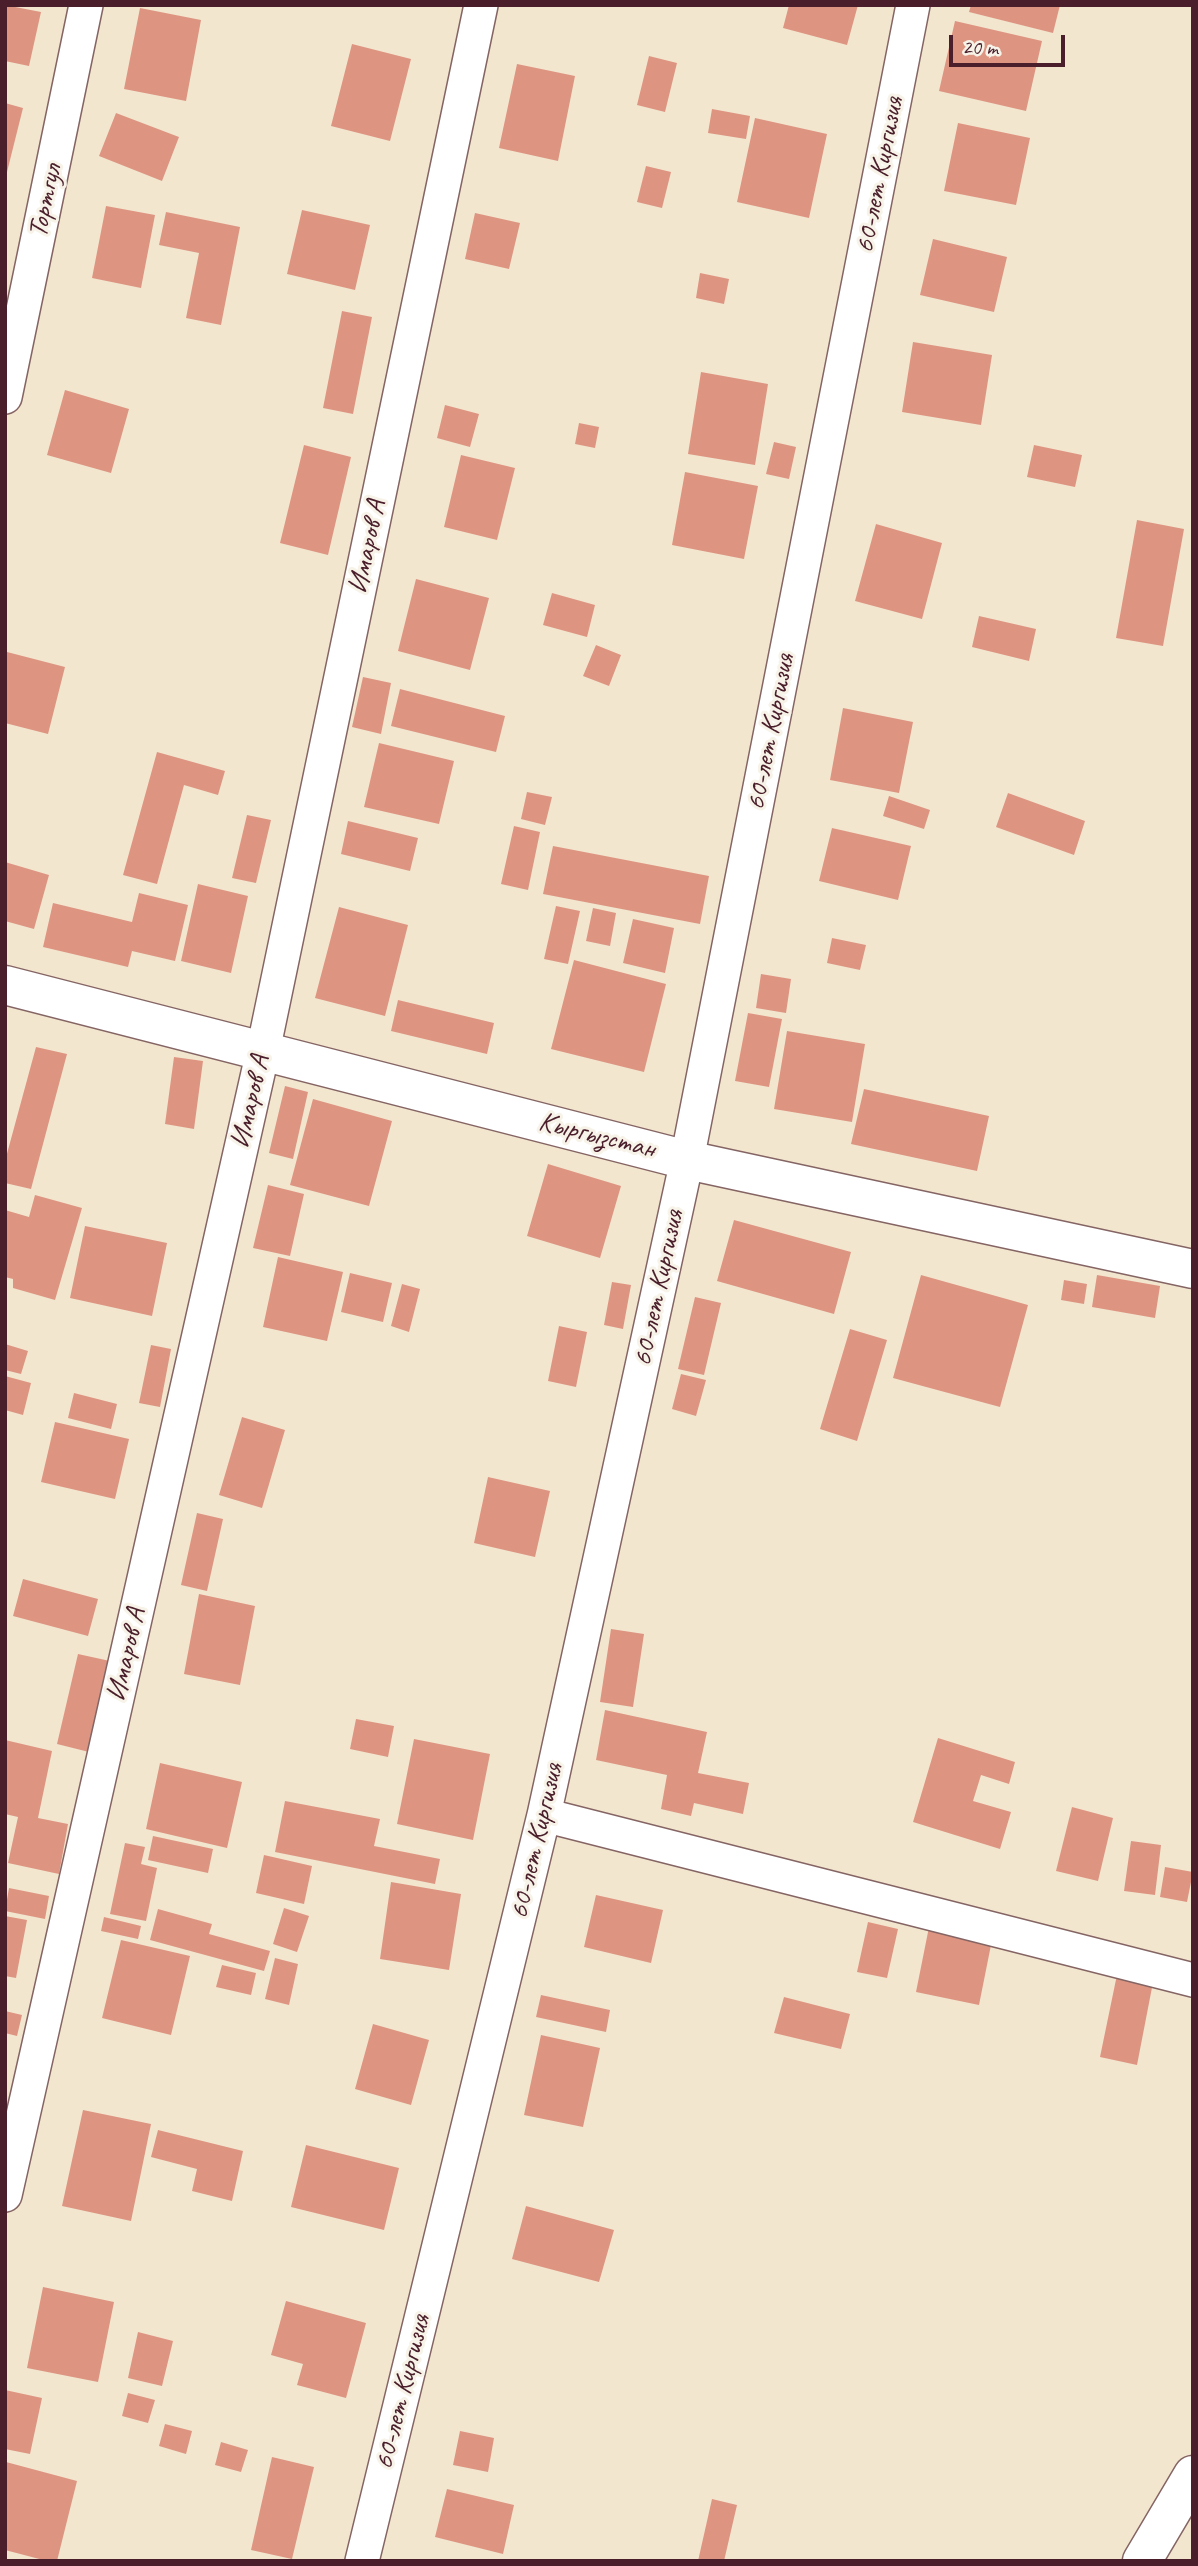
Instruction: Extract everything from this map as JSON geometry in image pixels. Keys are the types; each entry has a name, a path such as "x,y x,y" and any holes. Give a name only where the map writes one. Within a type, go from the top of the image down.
{"street":[{"name":"Тортгул","path":"5,397 86,5"},
{"name":"Имаров А","path":"5,2195 263,1051 481,5"},
{"name":"60-лет Киргизия","path":"362,2561 544,1815 687,1160 913,5"},
{"name":"Кыргызстан","path":"5,985 687,1160 1193,1269"},
{"path":"544,1815 1193,1980"},
{"path":"1142,2561 1193,2475"}],"building":[{"path":"5,5 41,12 29,66 5,61"},
{"path":"789,5 858,5 847,45 783,28"},
{"path":"971,5 1060,5 1053,33 969,12"},
{"path":"140,8 201,20 186,101 124,89"},
{"path":"955,21 1042,41 1026,111 939,91"},
{"path":"352,44 411,59 390,141 331,126"},
{"path":"649,56 677,63 665,112 637,105"},
{"path":"517,64 575,76 558,161 499,148"},
{"path":"5,103 23,108 6,176 5,176"},
{"path":"712,109 750,116 746,139 708,133"},
{"path":"116,113 179,137 162,181 99,156"},
{"path":"755,118 827,134 809,218 737,202"},
{"path":"958,123 1030,138 1016,205 944,191"},
{"path":"646,166 671,172 662,208 637,202"},
{"path":"106,206 155,215 141,288 92,278"},
{"path":"302,210 370,225 355,290 287,274"},
{"path":"166,212 240,227 221,325 186,318 199,253 159,245"},
{"path":"475,213 520,223 509,269 465,259"},
{"path":"933,239 1007,257 994,312 920,295"},
{"path":"700,273 729,279 724,304 696,298"},
{"path":"342,311 372,317 353,414 323,408"},
{"path":"913,342 992,355 981,425 902,412"},
{"path":"701,372 768,384 755,465 688,454"},
{"path":"65,390 129,409 111,473 47,455"},
{"path":"445,405 479,414 470,447 437,438"},
{"path":"579,423 599,427 595,448 575,444"},
{"path":"774,442 796,447 789,479 766,474"},
{"path":"304,445 351,457 328,555 280,543"},
{"path":"1034,445 1082,455 1075,487 1027,477"},
{"path":"461,455 515,468 497,540 444,527"},
{"path":"685,472 758,486 744,559 672,545"},
{"path":"1137,520 1184,529 1163,646 1116,638"},
{"path":"876,524 942,543 922,619 855,601"},
{"path":"416,579 489,598 470,670 398,651"},
{"path":"552,593 595,605 587,637 543,625"},
{"path":"979,616 1036,629 1029,661 972,647"},
{"path":"596,645 621,655 609,686 583,676"},
{"path":"7,652 65,667 48,734 5,723"},
{"path":"363,677 391,683 381,734 352,727"},
{"path":"400,689 505,716 496,752 391,726"},
{"path":"843,708 913,722 899,793 830,780"},
{"path":"379,743 454,761 439,824 364,807"},
{"path":"157,752 225,771 218,795 184,785 157,884 123,875"},
{"path":"527,792 552,797 545,825 521,819"},
{"path":"1008,793 1085,821 1074,855 996,827"},
{"path":"889,796 930,810 924,829 883,816"},
{"path":"247,815 271,820 256,883 232,878"},
{"path":"348,821 418,838 410,871 341,854"},
{"path":"514,826 540,832 528,890 501,884"},
{"path":"832,828 911,846 898,900 819,881"},
{"path":"553,846 709,876 700,924 543,894"},
{"path":"5,862 49,875 34,929 5,921"},
{"path":"198,884 248,896 231,973 181,961"},
{"path":"139,893 188,905 175,961 132,951 128,967 43,947 53,903 132,922"},
{"path":"556,906 580,911 568,964 544,959"},
{"path":"339,907 408,925 385,1016 315,998"},
{"path":"593,908 616,913 610,946 586,941"},
{"path":"633,919 674,928 665,973 623,963"},
{"path":"832,938 866,945 860,970 827,963"},
{"path":"574,960 666,984 644,1072 551,1049"},
{"path":"761,974 791,979 786,1013 756,1008"},
{"path":"398,1000 494,1023 487,1054 391,1031"},
{"path":"748,1013 782,1019 769,1087 735,1081"},
{"path":"787,1031 865,1044 852,1122 774,1109"},
{"path":"36,1047 67,1054 31,1189 5,1183 5,1161"},
{"path":"174,1057 203,1061 194,1129 165,1124"},
{"path":"285,1086 308,1092 293,1159 269,1153"},
{"path":"864,1089 989,1116 977,1171 851,1144"},
{"path":"313,1099 392,1121 369,1206 290,1185"},
{"path":"548,1164 621,1186 600,1258 527,1236"},
{"path":"268,1185 304,1194 290,1256 253,1248"},
{"path":"35,1195 82,1208 55,1300 13,1288 13,1279 5,1277 5,1210 29,1217"},
{"path":"734,1220 851,1252 834,1314 717,1281"},
{"path":"85,1226 167,1243 152,1316 70,1298"},
{"path":"278,1257 343,1272 327,1341 263,1327"},
{"path":"350,1273 392,1283 383,1322 341,1312"},
{"path":"921,1275 1028,1305 1000,1407 893,1378"},
{"path":"1097,1275 1160,1286 1155,1318 1092,1307"},
{"path":"1064,1280 1087,1284 1084,1304 1061,1300"},
{"path":"612,1282 631,1285 623,1329 604,1325"},
{"path":"402,1284 420,1289 409,1332 391,1326"},
{"path":"695,1297 721,1303 704,1375 678,1369"},
{"path":"559,1326 587,1332 576,1387 548,1381"},
{"path":"850,1329 887,1340 857,1441 820,1429"},
{"path":"5,1344 28,1351 21,1374 5,1370"},
{"path":"151,1345 171,1349 160,1407 139,1403"},
{"path":"681,1374 706,1380 696,1416 672,1409"},
{"path":"5,1376 31,1383 23,1415 5,1410"},
{"path":"74,1393 117,1404 111,1429 68,1418"},
{"path":"242,1417 285,1430 262,1508 219,1495"},
{"path":"55,1422 129,1439 115,1499 41,1482"},
{"path":"488,1477 550,1491 535,1557 474,1543"},
{"path":"197,1513 223,1519 207,1591 181,1585"},
{"path":"23,1579 98,1599 88,1636 13,1616"},
{"path":"199,1594 255,1606 240,1685 184,1674"},
{"path":"611,1629 644,1634 633,1707 600,1702"},
{"path":"78,1654 110,1661 89,1752 57,1744"},
{"path":"605,1710 707,1732 698,1773 749,1783 743,1814 694,1803 691,1816 661,1809 667,1775 596,1760"},
{"path":"356,1719 394,1726 388,1757 350,1749"},
{"path":"938,1738 1015,1762 1009,1784 981,1775 973,1801 1011,1812 1000,1849 913,1822"},
{"path":"414,1739 490,1754 473,1840 397,1824"},
{"path":"5,1740 52,1751 38,1818 68,1824 59,1874 8,1863 18,1817 5,1814"},
{"path":"160,1763 242,1782 227,1848 146,1829"},
{"path":"285,1801 380,1819 374,1846 440,1859 435,1884 275,1852"},
{"path":"1072,1807 1113,1818 1098,1881 1056,1871"},
{"path":"153,1836 213,1849 208,1873 148,1860"},
{"path":"1131,1841 1161,1845 1155,1895 1124,1891"},
{"path":"125,1843 145,1847 141,1864 157,1868 146,1921 110,1914"},
{"path":"264,1855 312,1866 304,1904 256,1893"},
{"path":"1165,1867 1193,1872 1187,1902 1160,1897"},
{"path":"391,1882 461,1894 449,1970 380,1959"},
{"path":"9,1888 49,1896 45,1919 5,1911"},
{"path":"596,1895 663,1910 651,1963 584,1947"},
{"path":"284,1908 309,1916 297,1952 273,1944"},
{"path":"158,1909 212,1924 209,1934 270,1951 264,1971 150,1940"},
{"path":"5,1916 27,1920 16,1978 5,1976"},
{"path":"104,1917 141,1926 138,1939 101,1931"},
{"path":"868,1922 898,1929 887,1978 857,1972"},
{"path":"930,1922 993,1935 979,2005 916,1992"},
{"path":"121,1940 190,1956 171,2035 102,2018"},
{"path":"275,1958 298,1964 289,2005 265,1999"},
{"path":"222,1965 256,1973 251,1995 216,1987"},
{"path":"1119,1965 1155,1972 1137,2065 1100,2057"},
{"path":"541,1995 610,2010 606,2032 536,2017"},
{"path":"784,1997 850,2014 841,2049 774,2033"},
{"path":"5,2011 22,2015 17,2036 5,2033"},
{"path":"373,2024 429,2040 411,2105 355,2089"},
{"path":"541,2035 600,2048 583,2127 524,2115"},
{"path":"83,2110 151,2124 131,2221 62,2206"},
{"path":"158,2130 243,2151 232,2201 192,2191 197,2169 151,2157"},
{"path":"306,2145 399,2168 384,2230 291,2207"},
{"path":"526,2206 614,2230 599,2282 512,2259"},
{"path":"43,2287 114,2302 98,2382 27,2368"},
{"path":"286,2301 366,2323 346,2398 297,2385 303,2364 271,2355"},
{"path":"138,2332 173,2341 162,2386 128,2378"},
{"path":"5,2390 42,2398 30,2454 5,2449"},
{"path":"128,2393 155,2400 148,2423 122,2416"},
{"path":"165,2424 192,2431 186,2454 159,2446"},
{"path":"460,2431 494,2438 488,2472 453,2465"},
{"path":"221,2442 248,2450 241,2472 215,2465"},
{"path":"272,2457 314,2467 292,2559 251,2550"},
{"path":"6,2462 77,2481 57,2561 5,2550"},
{"path":"447,2489 514,2505 503,2554 435,2537"},
{"path":"712,2499 737,2505 724,2561 698,2561"}]}
